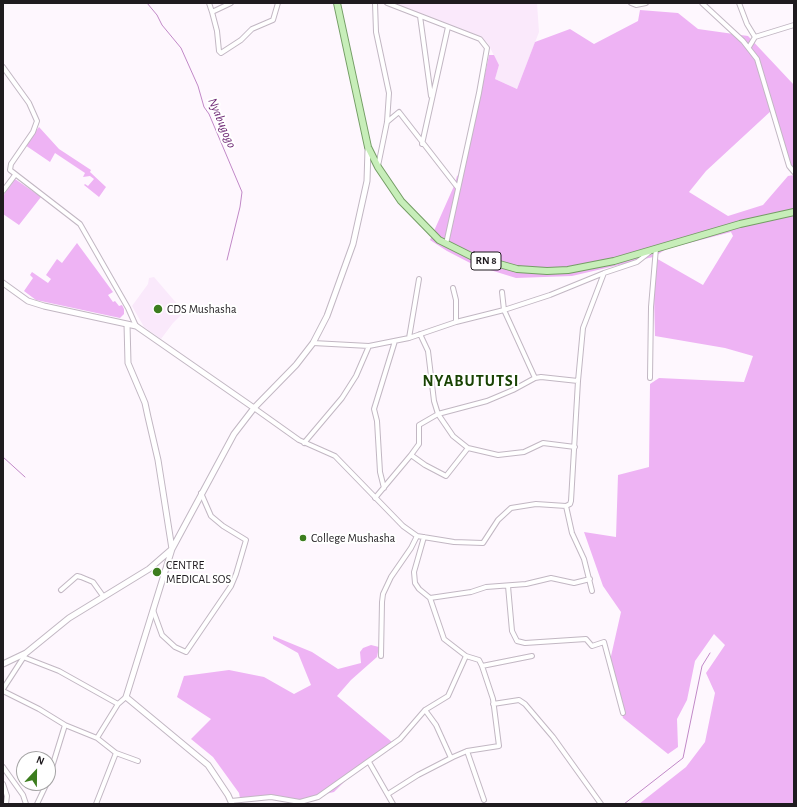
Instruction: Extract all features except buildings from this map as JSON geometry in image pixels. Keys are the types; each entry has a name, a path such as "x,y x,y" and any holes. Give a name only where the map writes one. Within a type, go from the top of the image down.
{"main road":[{"name":"RN 8","path":"337,3 368,147 378,167 401,201 421,222 446,244 471,256 517,269 547,271 593,266 740,224 794,212"}],"street":[{"path":"209,3 217,31 219,51 221,53 241,40 252,29 273,20 278,3"},
{"path":"212,12 230,3"},
{"path":"375,3 376,32 389,93 388,122 378,167"},
{"path":"387,3 483,41 487,52 446,244"},
{"path":"631,3 636,5 646,3"},
{"path":"702,3 749,47 757,59 789,166 794,172"},
{"path":"739,3 747,24 755,37"},
{"path":"420,16 432,98"},
{"path":"749,47 755,37 794,25"},
{"path":"422,144 448,27"},
{"path":"3,67 29,103 36,117 36,125 33,132 10,164 10,170 80,224 128,308 136,326"},
{"path":"388,122 399,112 422,144 458,188"},
{"path":"97,738 118,704 126,697 172,549 234,434 254,408 296,365 313,343 327,316 353,244 367,181 368,147"},
{"path":"3,191 15,175"},
{"path":"313,343 369,346 409,338 456,322 504,310 550,295 604,273 637,262 654,249"},
{"path":"650,378 651,307 654,249"},
{"path":"3,283 28,301 44,306 136,326 304,443 335,456 403,526 417,536 483,543 498,520 511,508 536,504 566,506 570,504 583,328 604,273"},
{"path":"409,338 419,279"},
{"path":"453,288 456,300 456,322"},
{"path":"502,292 504,310 536,378"},
{"path":"126,324 128,363 143,398 148,417 158,460 172,549"},
{"path":"420,334 428,351 434,401 438,414 453,436 468,448 498,455 524,452 543,443 575,447"},
{"path":"384,488 380,472 377,422 374,409 395,341"},
{"path":"304,443 342,398 356,376 369,346"},
{"path":"375,498 419,444 419,425 438,414 494,398 536,378 541,377 578,381"},
{"path":"411,455 425,466 446,476 468,448"},
{"path":"153,610 162,635 174,646 186,652 231,586 246,540 223,526 211,516 202,493"},
{"path":"566,506 572,533 584,559 592,591"},
{"path":"381,656 382,602 384,594 391,577 412,548 417,536"},
{"path":"388,794 451,758 467,751 499,746 493,704 479,660 466,656 443,637 430,598 416,585 414,575 416,558 424,537"},
{"path":"138,761 116,753 97,738 65,725 3,690 25,655 69,618 103,596 150,569 172,549"},
{"path":"61,590 77,576 93,582 103,596"},
{"path":"430,598 470,592 486,587 526,584 550,578 574,584 590,579"},
{"path":"508,586 512,631 517,641 524,643 586,639 592,646 604,642 623,712"},
{"path":"3,664 25,655 59,671 118,704"},
{"path":"126,697 208,765 232,802 271,797 300,802 318,797 400,739 425,710 448,696 466,656"},
{"path":"482,666 532,656"},
{"path":"493,704 519,700 525,704 553,737 601,804"},
{"path":"425,710 439,729 451,758"},
{"path":"56,754 65,725"},
{"path":"467,751 484,800"},
{"path":"96,804 116,753"},
{"path":"369,762 393,804"},
{"path":"3,767 23,795 26,804"},
{"path":"3,784 7,796 6,804"},
{"path":"36,804 42,791"}],"shaded area":[{"path":"392,3 537,3 539,32 517,89 495,79 499,65 487,42"},
{"path":"640,10 678,13 698,29 748,36 794,85 794,170 789,171 772,110 706,171 689,192 728,216 763,205 788,176 794,175 794,804 639,804 686,767 705,742 715,693 706,673 725,645 714,634 695,661 687,700 677,719 678,747 668,754 623,718 609,665 621,612 603,586 584,532 616,537 618,475 649,467 650,384 659,378 744,382 753,356 725,348 655,336 653,257 572,276 516,278 474,265 430,240 457,176 464,172 489,55 494,55 499,65 495,79 517,89 535,42 570,29 594,44 638,21","holes":["731,232 733,236 703,285 654,257 666,249"]},
{"path":"39,127 59,149 91,170 90,172 106,187 99,197 84,185 85,184 88,186 94,179 90,176 83,177 85,173 55,153 50,162 25,145"},
{"path":"15,179 41,197 19,225 3,214 3,196"},
{"path":"77,243 113,292 108,295 113,302 115,301 119,306 122,305 124,314 120,318 36,300 24,291 33,278 30,275 32,272 48,283 51,279 46,275 57,259 62,263"},
{"name":"CDS Mushasha","path":"154,277 184,312 173,323 161,339 144,327 132,306 148,284 149,278"},
{"path":"273,636 312,652 338,669 361,663 360,652 363,648 371,645 379,647 377,657 351,680 337,696 392,742 355,771 334,792 300,800 270,796 240,798 239,793 213,757 191,739 211,719 177,697 184,676 229,670 264,677 294,694 311,685 298,653 273,639"}],"waterway":[{"name":"Nyabugogo","path":"147,3 157,15 162,25 181,48 198,86 204,107 209,114 242,192 240,207 227,260"},
{"path":"3,457 25,477"},
{"path":"624,804 683,758 702,666 710,653"}],"place":[{"name":"CDS Mushasha","path":"158,309"},
{"name":"College Mushasha","path":"303,538"},
{"name":"CENTRE MEDICAL SOS","path":"157,572"}],"district":[{"name":"NYABUTUTSI","path":"471,381"}]}
